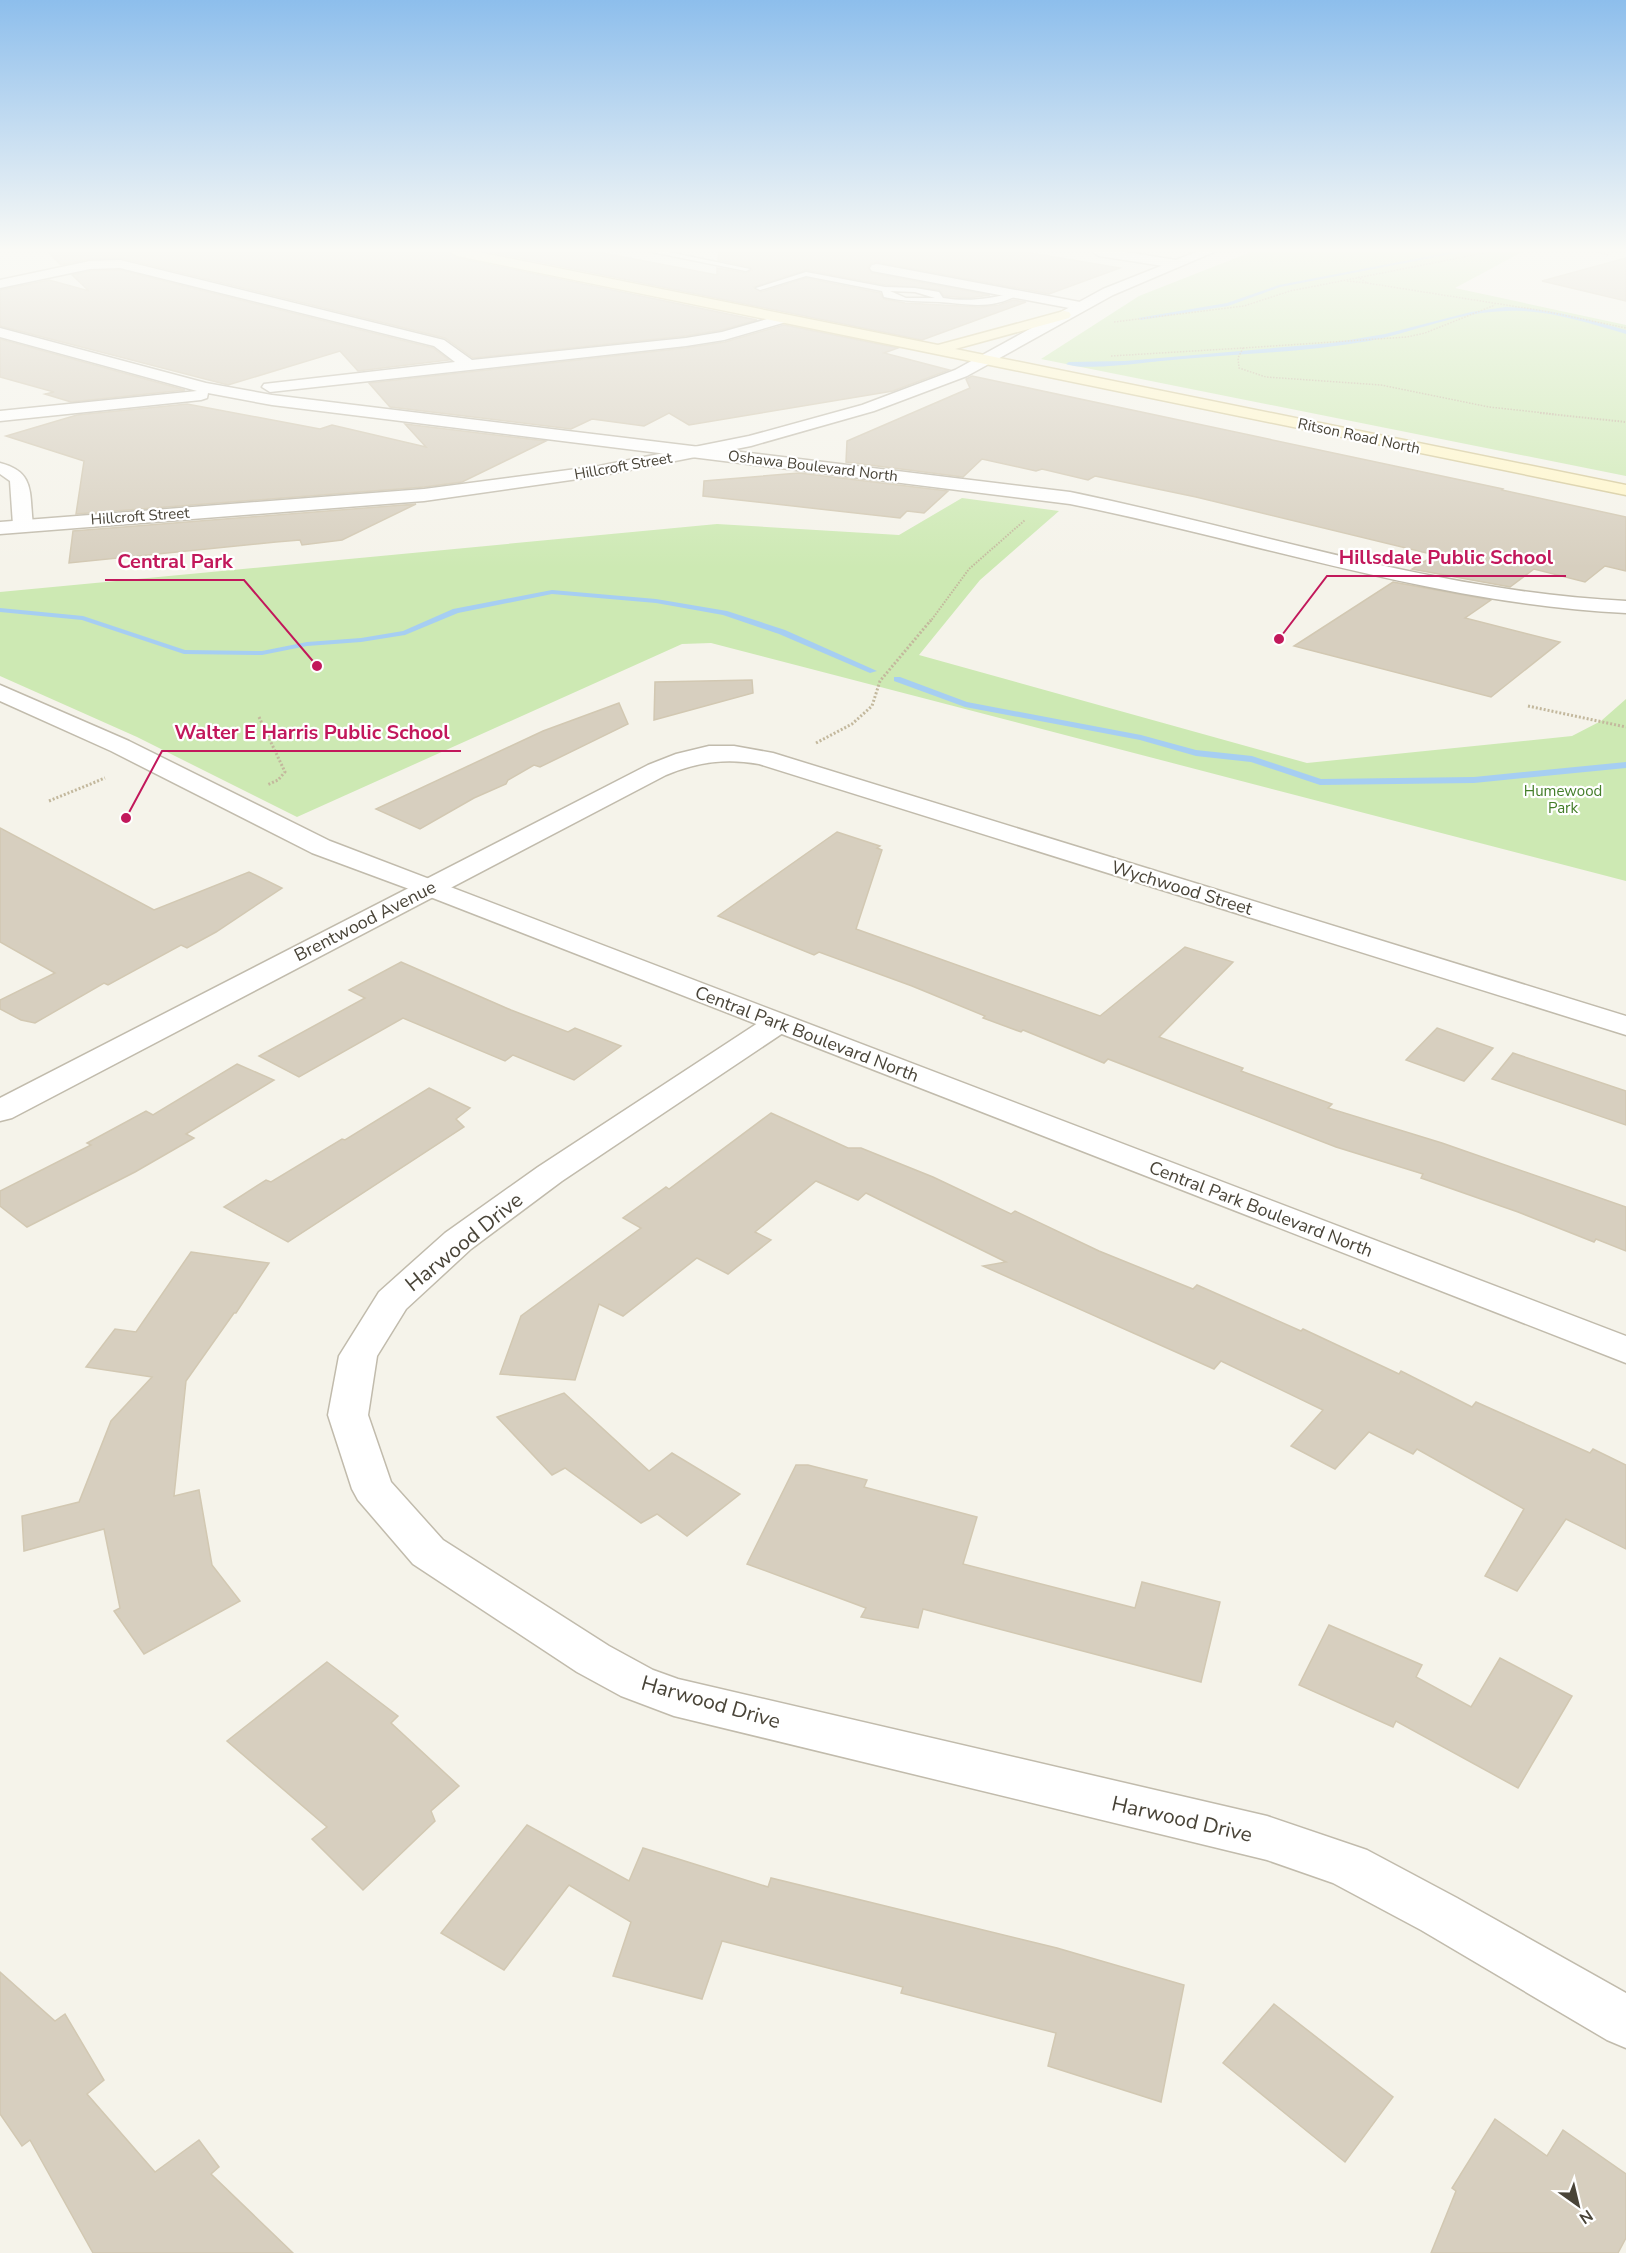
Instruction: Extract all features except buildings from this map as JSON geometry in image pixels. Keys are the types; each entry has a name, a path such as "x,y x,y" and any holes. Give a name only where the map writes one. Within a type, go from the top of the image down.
{"main road":[{"name":"Ritson Road North","path":"972,357 1626,490"}],"street":[{"name":"Oshawa Boulevard North","path":"92,357 205,388 272,400 1041,495 1151,514 1496,595 1567,604 1626,607"},
{"path":"458,357 470,366"},
{"path":"0,417 550,357"},
{"name":"Hillcroft Street","path":"0,528 413,496 599,471 698,452 792,430 859,411 961,373 992,357"},
{"path":"594,440 618,449 622,454 622,459 616,464 599,471"},
{"path":"0,468 10,471 19,479 23,525"},
{"name":"Central Park Boulevard North","path":"0,692 120,746 321,848 430,888 1626,1350"},
{"name":"Wychwood Street","path":"736,752 780,762 1626,1026"},
{"name":"Brentwood Avenue","path":"0,1111 657,770 690,756 736,752"},
{"name":"Harwood Drive","path":"778,1023 550,1174 458,1241 392,1301 358,1356 348,1415 373,1489 428,1552 593,1659 637,1683 686,1700 1266,1838 1349,1866 1439,1914 1626,2022"}],"path":[{"path":"1238,357 1239,368 1266,377 1380,385 1490,407 1626,422"},
{"path":"780,762 852,724 872,706 880,681 922,632 969,569 1027,518 1041,495"},
{"path":"1528,706 1626,727"},
{"path":"232,804 278,780 285,772 259,717"},
{"path":"49,801 105,778"}],"green space":[{"path":"1044,357 1626,357 1626,476 1041,359"},
{"name":"Humewood Park","path":"962,498 1059,511 980,580 919,655 1307,763 1572,736 1601,721 1626,699 1626,881 711,643 682,644 297,817 137,737 0,676 0,592 717,524 899,535"}],"waterway":[{"path":"1069,364 1125,363 1180,357"},
{"path":"0,610 83,618 184,652 262,653 307,644 361,640 405,633 456,611 552,592 656,601 724,613 782,632 873,671"},
{"path":"897,679 965,704 1141,738 1196,753 1252,759 1320,782 1474,780 1626,765"}],"place":[{"name":"Hillsdale Public School","path":"1279,639"},
{"name":"Central Park","path":"317,666"},
{"name":"Walter E Harris Public School","path":"126,818"}]}
